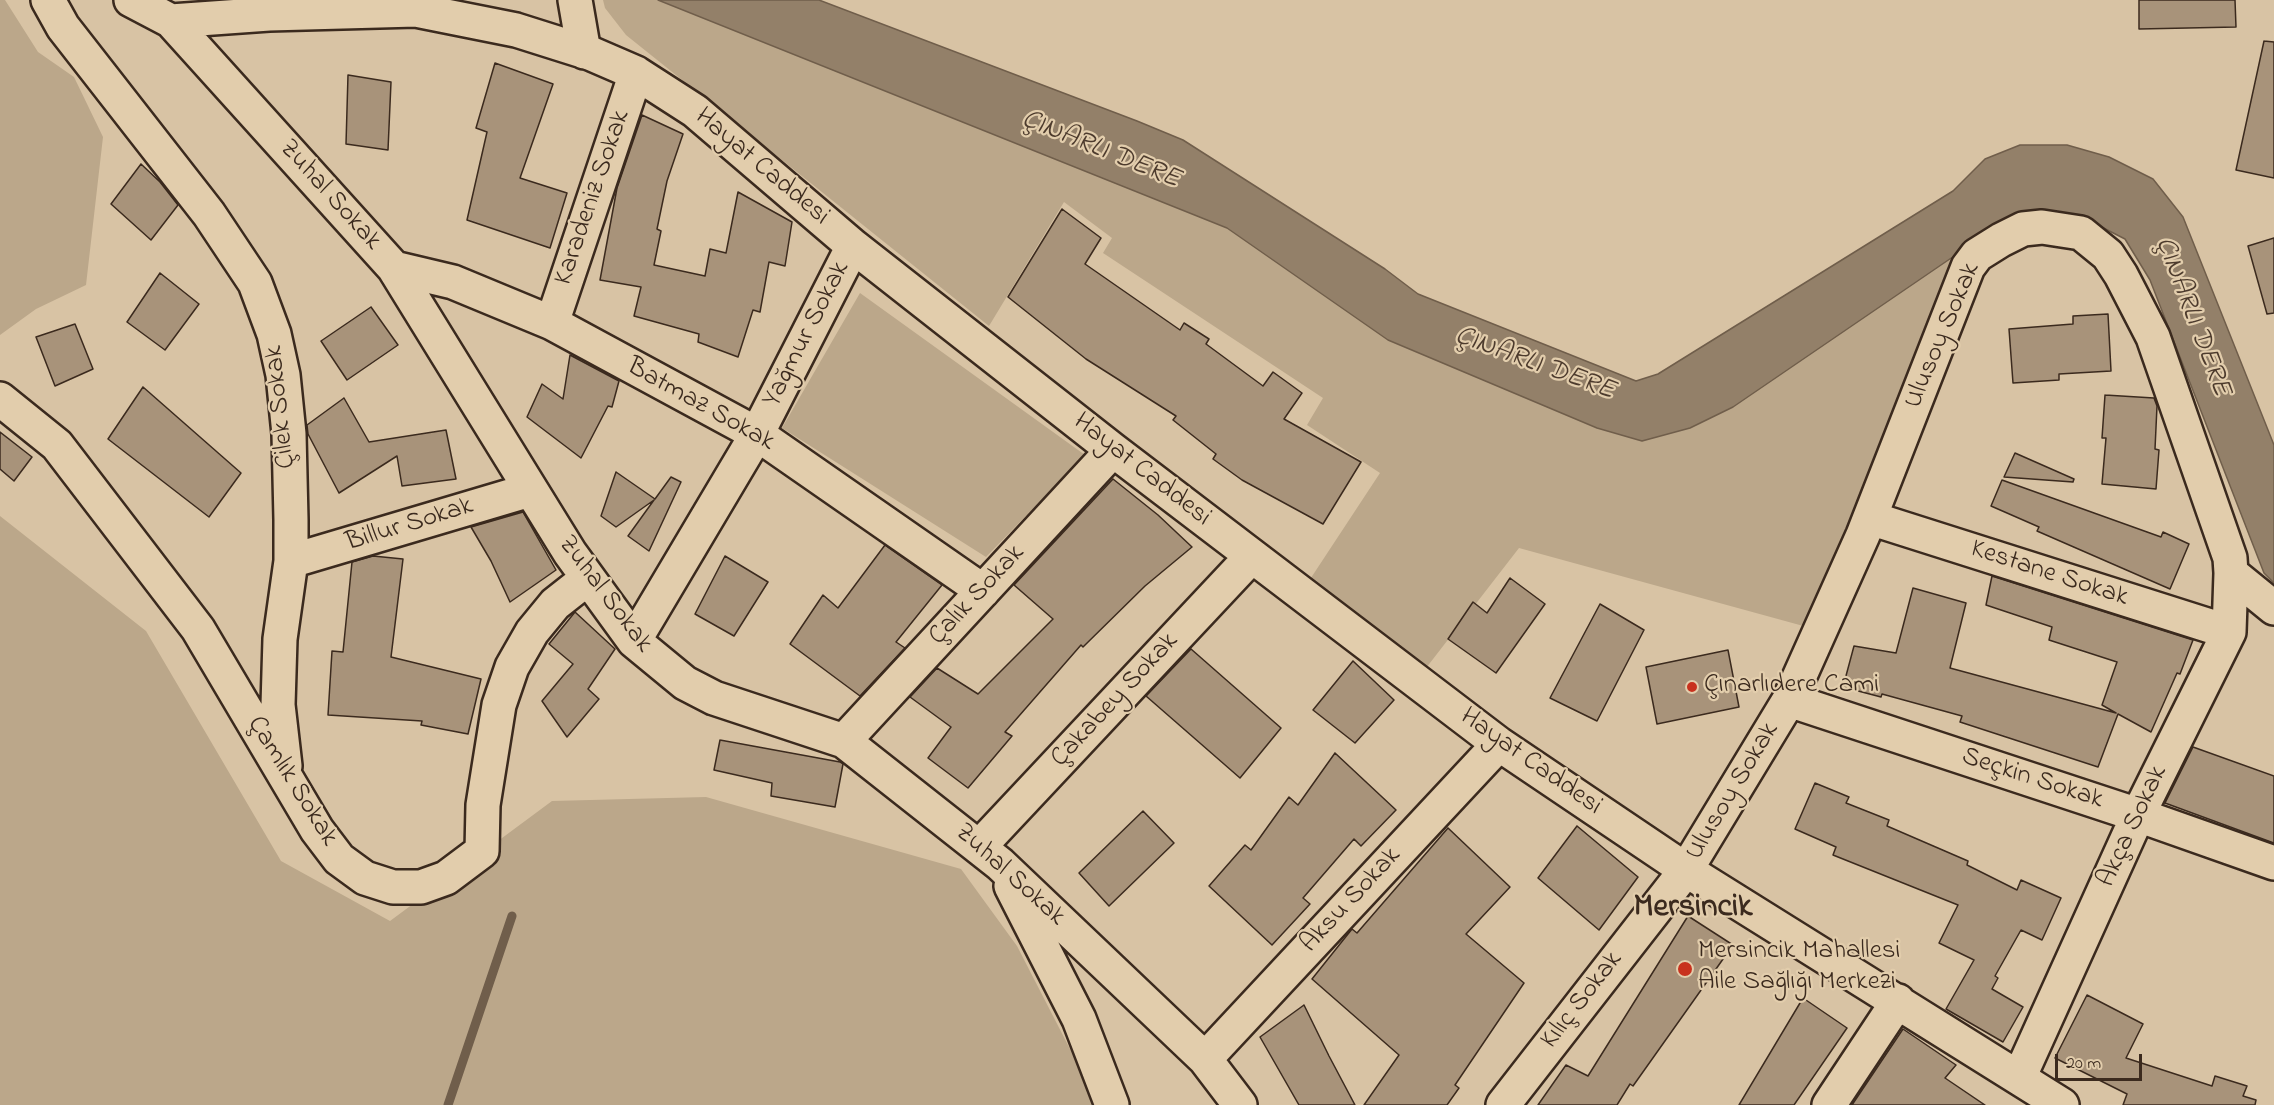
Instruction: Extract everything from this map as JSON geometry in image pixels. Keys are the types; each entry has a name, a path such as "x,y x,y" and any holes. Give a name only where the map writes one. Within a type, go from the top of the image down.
{"street":[{"name":"Çilek Sokak","path":"48,0 63,27 209,214 255,283 274,334 283,375 289,434 291,561 280,639 278,705 286,777"},
{"path":"131,0 171,21"},
{"path":"575,0 584,52"},
{"name":"Hayat Caddesi","path":"171,21 269,14 416,10 516,30 584,52 636,73 695,111 853,246 1113,450 1499,744 1686,870 2062,1105"},
{"name":"Zuhal Sokak","path":"171,21 394,268 530,490 588,578 634,641 684,683 714,698 844,741 990,855 1205,1059 1240,1105"},
{"name":"Karadeniz Sokak","path":"552,323 636,73"},
{"name":"Ulusoy Sokak","path":"1686,870 1789,700 1870,518 1968,267 1977,255 2023,229 2064,229 2081,234 2108,255 2153,337 2230,558 2231,573"},
{"name":"Yağmur Sokak","path":"634,641 757,434 853,246"},
{"name":"Batmaz Sokak","path":"394,268 425,273 453,282 552,323 757,434 983,591"},
{"name":"Çamlık Sokak","path":"0,399 57,445 198,629 317,830 339,859 365,878 393,887 421,887 446,878 482,851 483,806 499,705 512,667 532,632 555,604 588,578"},
{"name":"Çalık Sokak","path":"844,741 1113,450"},
{"name":"Billur Sokak","path":"291,561 530,490"},
{"name":"Kestane Sokak","path":"1870,518 2229,632"},
{"name":"Çakabey Sokak","path":"990,855 1252,555"},
{"path":"2231,573 2274,608"},
{"name":"Akça Sokak","path":"2019,1078 2138,815 2229,632 2231,573"},
{"name":"Seçkin Sokak","path":"1789,700 2138,815 2274,863"},
{"name":"Aksu Sokak","path":"1205,1059 1499,744"},
{"path":"990,855 1079,1018 1112,1105"},
{"name":"Kılıç Sokak","path":"1503,1105 1686,870"},
{"path":"1829,1105 1898,1001"}],"shaded area":[{"path":"0,0 5,0 38,52 74,77 103,137 86,285 36,309 0,335"},
{"path":"603,0 724,0 1620,400 1970,210 1949,279 1807,627 1519,548 1416,681 1301,593 1380,473 1307,425 1323,398 1103,253 1112,238 1064,202 989,326 626,35 605,8"},
{"path":"860,293 1085,455 986,557 782,428"},
{"path":"0,516 146,631 281,861 390,921 552,801 706,797 961,869 1017,946 1088,1084 1092,1105 0,1105"}],"water":[{"name":"ÇINARLI DERE","path":"658,0 819,0 1137,121 1183,140 1385,269 1418,294 1636,381 1658,374 1953,191 1985,159 2020,145 2067,145 2109,157 2153,179 2183,217 2274,445 2274,583 2264,573 2150,280 2125,239 2082,217 1982,237 1733,407 1690,428 1642,441 1597,428 1388,340 1227,228"}],"building":[{"path":"2139,0 2235,0 2236,27 2139,29"},
{"path":"2264,41 2274,42 2274,178 2236,170"},
{"path":"495,63 553,84 520,178 567,193 550,248 467,220 487,132 476,128"},
{"path":"348,75 391,82 388,150 346,144"},
{"path":"642,115 683,134 667,181 657,229 661,231 654,265 705,276 710,249 726,253 738,192 792,222 785,266 769,262 760,312 753,310 738,357 698,342 699,334 634,316 641,287 600,280 617,188"},
{"path":"141,164 160,182 178,205 151,240 111,204"},
{"path":"1062,209 1101,238 1085,264 1180,330 1184,323 1209,339 1206,344 1263,386 1273,372 1302,393 1284,419 1361,462 1323,524 1242,480 1213,459 1216,454 1173,420 1176,416 1086,359 1008,297"},
{"path":"2274,238 2274,313 2267,314 2248,246"},
{"path":"160,273 199,304 165,350 127,322"},
{"path":"371,307 398,345 347,380 321,341"},
{"path":"2108,314 2111,371 2059,374 2059,380 2013,383 2009,329 2073,324 2073,316"},
{"path":"75,324 93,369 55,386 36,337"},
{"path":"570,355 619,381 612,407 608,406 581,458 527,417 542,384 563,399"},
{"path":"143,387 241,473 209,517 108,439"},
{"path":"2105,395 2154,398 2157,406 2155,449 2159,450 2156,489 2102,484 2106,438 2102,438"},
{"path":"344,398 369,442 446,430 456,479 402,486 397,456 339,493 308,434 307,425"},
{"path":"0,432 32,457 14,481 0,469"},
{"path":"2015,453 2074,479 2073,482 2004,477"},
{"path":"616,472 655,499 671,477 681,482 649,551 628,536 654,500 616,527 601,516"},
{"path":"1113,479 1158,515 1192,547 1145,586 1083,647 1081,645 1005,732 1012,736 968,788 928,758 951,727 910,697 937,668 978,694 1053,619 1014,585"},
{"path":"2002,480 2161,537 2163,532 2189,544 2170,589 2037,531 2039,527 1991,506"},
{"path":"523,512 556,570 510,602 491,561 471,527"},
{"path":"885,545 942,585 896,642 905,648 860,696 790,644 823,595 838,608"},
{"path":"373,556 403,559 391,657 481,679 468,734 421,725 422,721 328,715 332,651 343,652 352,562"},
{"path":"725,556 768,582 734,636 695,614"},
{"path":"1992,576 2193,640 2180,674 2177,673 2151,732 2118,714 2098,767 1960,722 1962,716 1882,694 1881,697 1843,687 1854,646 1896,653 1913,588 1966,603 1950,668 2116,713 2102,705 2117,662 2049,640 2052,627 1986,605"},
{"path":"1510,578 1545,604 1496,673 1448,639 1473,602 1487,613"},
{"path":"1600,604 1644,630 1597,721 1550,698"},
{"path":"575,612 615,649 588,689 599,699 567,737 542,701 573,664 549,644"},
{"path":"1191,649 1281,728 1240,778 1146,696"},
{"name":"Çınarlıdere Cami","path":"1728,650 1739,707 1657,724 1646,667"},
{"path":"1353,661 1394,700 1355,743 1313,710"},
{"path":"720,740 840,762 843,764 835,807 771,796 772,783 714,770"},
{"path":"2193,747 2274,776 2274,843 2165,803"},
{"path":"1335,753 1396,810 1361,846 1354,839 1303,898 1310,904 1272,945 1209,886 1245,845 1251,850 1289,797 1298,805"},
{"path":"1815,783 1849,797 1846,803 1889,820 1887,826 1968,861 1967,865 2017,890 2021,880 2061,898 2042,940 2021,930 1995,976 1998,978 1992,989 2023,1007 2003,1042 1946,1009 1974,960 1939,943 1958,905 1833,855 1836,847 1795,829"},
{"path":"1143,811 1174,843 1109,906 1079,873"},
{"path":"1577,826 1638,877 1599,930 1538,878"},
{"path":"1448,828 1510,887 1466,934 1524,983 1455,1085 1459,1088 1447,1105 1364,1105 1399,1055 1312,979 1352,929 1357,933"},
{"path":"1688,916 1733,945 1633,1086 1630,1084 1617,1105 1538,1105 1566,1065 1588,1076"},
{"path":"2087,995 2143,1024 2126,1058 2212,1086 2215,1076 2247,1086 2243,1096 2256,1100 2255,1105 2123,1105 2127,1094 2055,1058"},
{"path":"1803,998 1847,1028 1794,1105 1739,1105"},
{"path":"1304,1005 1355,1105 1299,1105 1260,1037"},
{"path":"1903,1029 1956,1065 1945,1078 1985,1105 1852,1105"}],"waterway":[{"path":"448,1105 512,916"}],"place":[{"name":"Çınarlıdere Cami","path":"1692,687"},
{"name":"Mersincik Mahallesi Aile Sağlığı Merkezi","path":"1685,969"}],"district":[{"name":"Mersincik","path":"1693,910"}]}
